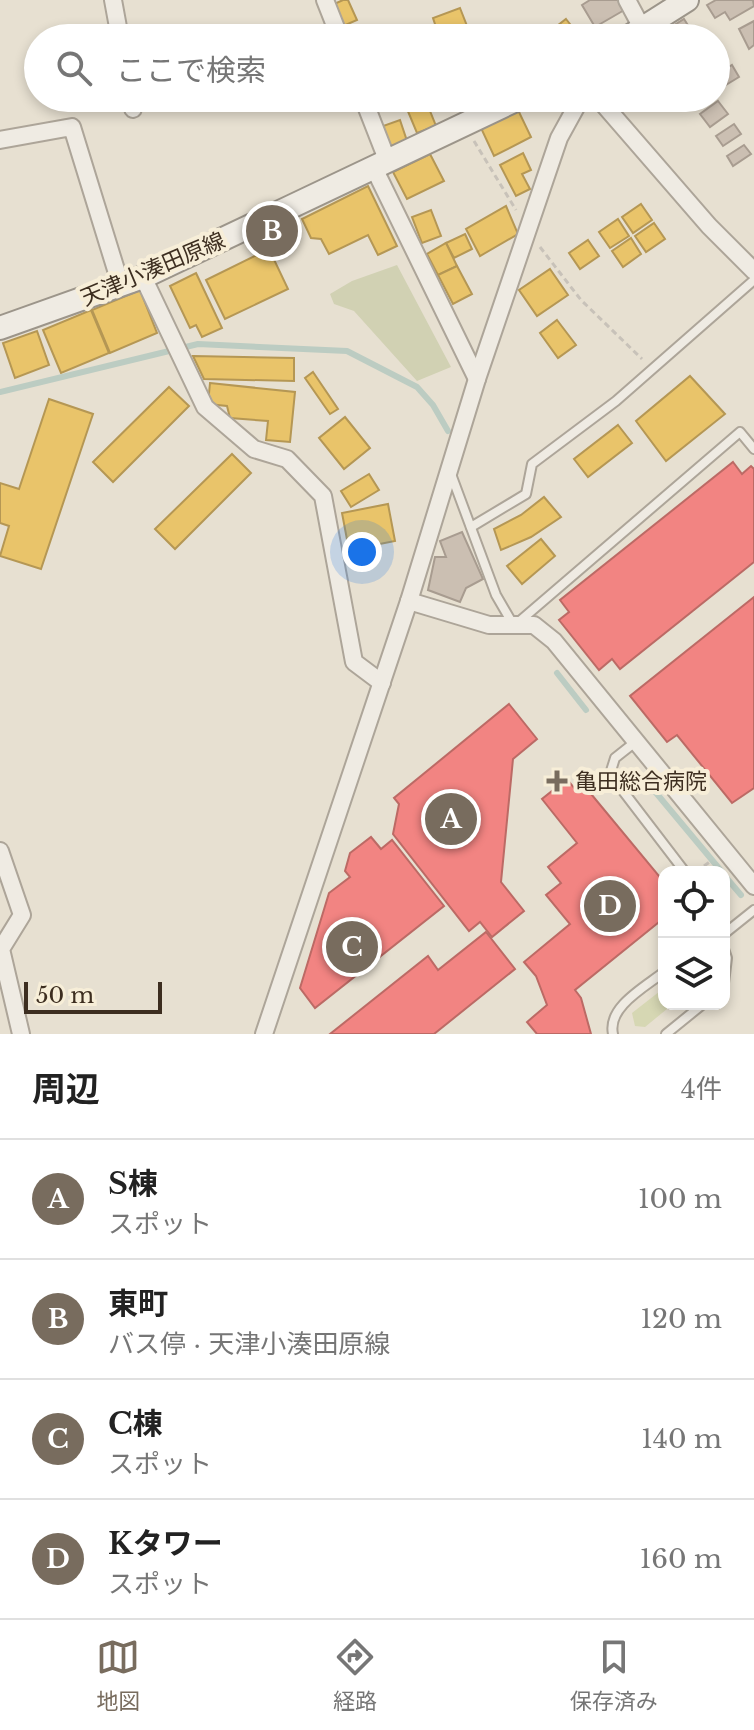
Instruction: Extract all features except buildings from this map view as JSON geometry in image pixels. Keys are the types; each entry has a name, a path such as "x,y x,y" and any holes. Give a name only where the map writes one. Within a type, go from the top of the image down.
{"main road":[{"path":"648,24 687,0"},
{"name":"天津小湊田原線","path":"1,325 143,277 491,112"}],"street":[{"path":"113,0 117,24"},
{"path":"325,0 334,24"},
{"path":"627,0 632,24"},
{"path":"367,112 381,165 477,379"},
{"path":"264,1034 409,601 477,379 559,138 573,112"},
{"path":"610,112 709,226 754,271"},
{"path":"0,140 72,127 121,286"},
{"path":"143,277 205,407 254,449 287,459 323,496 354,662 382,683"},
{"path":"409,601 489,625 534,625 554,641 634,743 752,879"},
{"path":"0,851 22,915 1,949 21,1034"}],"lane":[{"path":"471,527 526,494 532,464 653,369 754,280"},
{"path":"450,464 496,595 514,626 740,432 754,449"},
{"path":"634,743 615,758 610,774 680,866"},
{"path":"730,926 754,910"},
{"path":"613,1034 616,1012 658,977"},
{"path":"666,1034 696,1010"}],"path":[{"path":"464,125 529,233 581,300 653,369"}],"green space":[{"path":"397,265 451,367 417,381 354,311 334,304 330,294 352,281"},
{"path":"658,993 658,1010 666,1010 645,1027 635,1026 632,1013"}],"waterway":[{"path":"0,392 198,344 347,351 417,387 433,405 448,431"},
{"path":"557,673 586,710"},
{"path":"642,776 717,866"},
{"path":"730,882 741,895"}],"place":[{"name":"東町","path":"272,231"},
{"name":"亀田総合病院","path":"557,781"},
{"name":"S棟","path":"451,819"},
{"name":"Kタワー","path":"610,906"},
{"name":"C棟","path":"352,947"}]}
